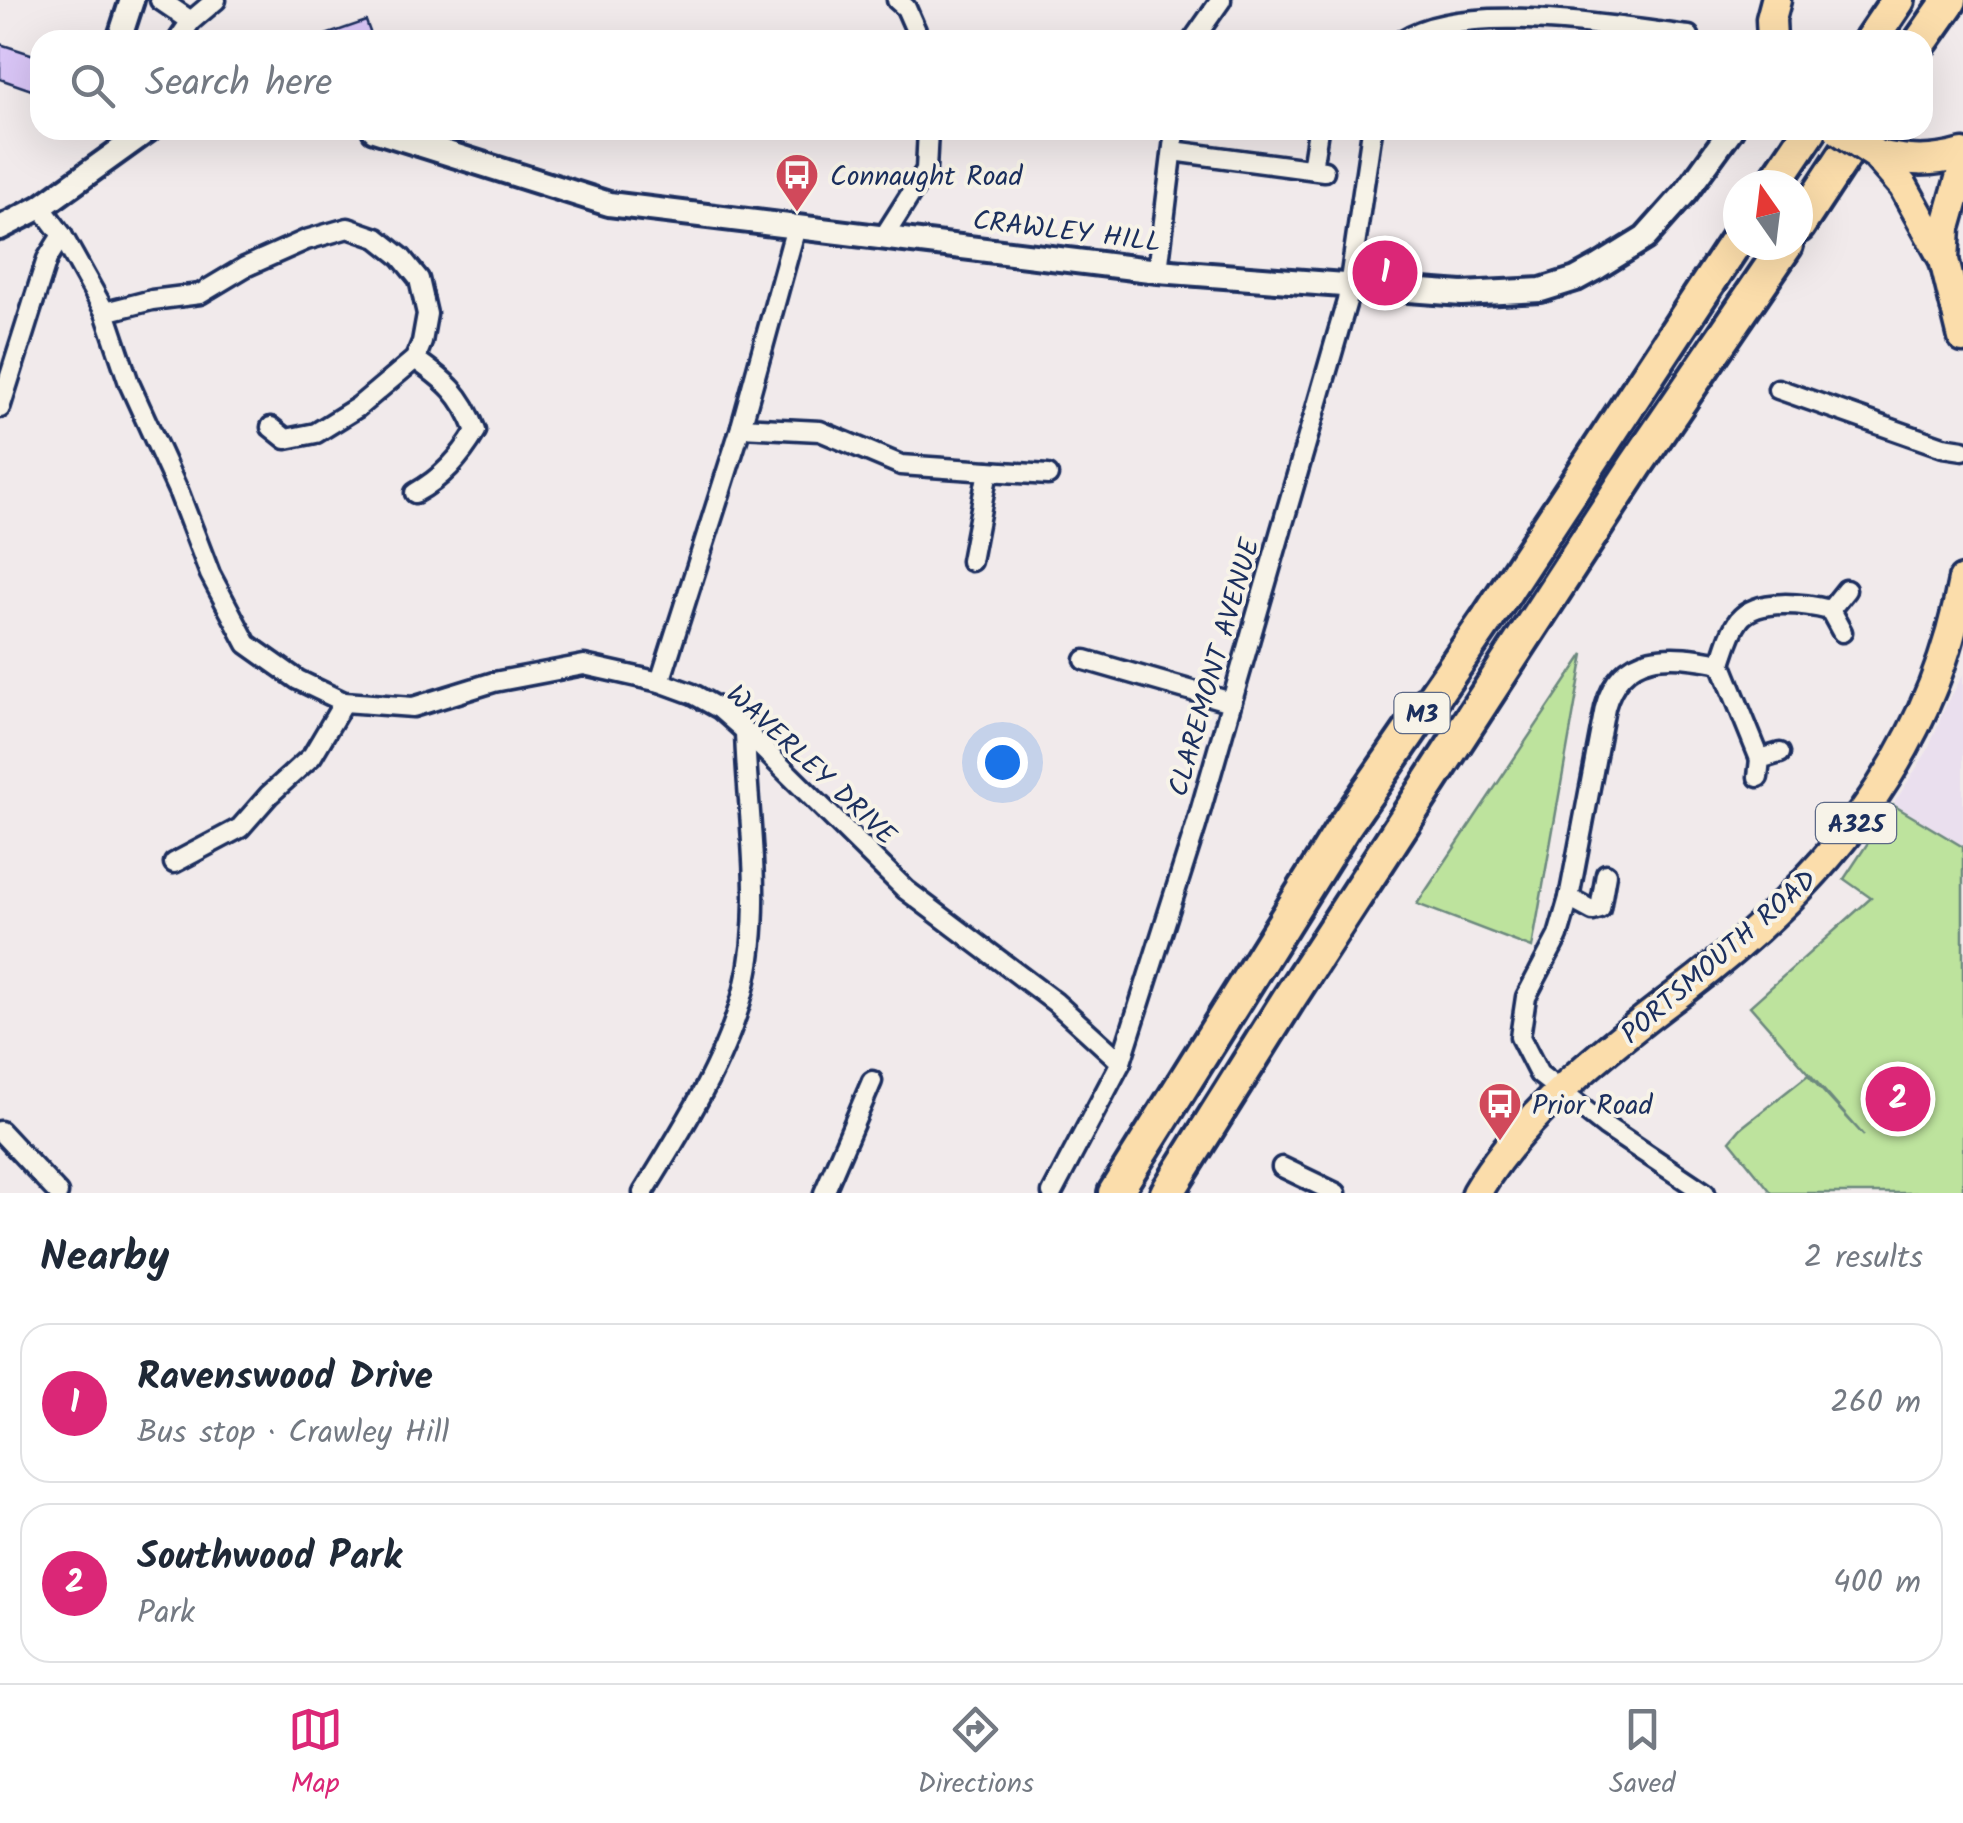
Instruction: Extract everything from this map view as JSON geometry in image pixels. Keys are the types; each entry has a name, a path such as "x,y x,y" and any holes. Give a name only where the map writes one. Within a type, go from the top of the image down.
{"highway":[{"path":"1878,30 1898,0"},
{"path":"1929,30 1950,0"},
{"path":"1784,170 1803,140"},
{"path":"1813,208 1868,142"},
{"name":"M3","path":"1115,1193 1343,828 1488,618 1724,260"},
{"name":"M3","path":"1167,1193 1636,465 1776,260"}],"main road":[{"path":"1772,30 1776,0"},
{"path":"1868,142 1903,162 1933,162 1963,154"},
{"path":"1868,142 1903,186 1944,260 1963,338"},
{"path":"1944,260 1946,228 1963,168"},
{"name":"PORTSMOUTH ROAD","path":"1484,1190 1514,1138 1795,894 1828,860 1866,810 1922,714 1950,639 1963,580"}],"street":[{"path":"122,30 132,0"},
{"path":"160,0 191,21"},
{"path":"185,30 216,0"},
{"path":"897,0 906,8 916,30"},
{"path":"1200,30 1221,0"},
{"path":"1415,30 1469,14 1506,13 1641,30"},
{"path":"0,228 41,207 116,140"},
{"name":"CRAWLEY HILL","path":"406,140 609,204 1158,271 1495,293 1540,290 1576,279 1645,238 1686,192 1723,140"},
{"path":"883,238 926,170 928,140"},
{"path":"1158,271 1174,140"},
{"path":"1173,152 1318,170 1318,140"},
{"name":"CLAREMONT AVENUE","path":"1052,1193 1122,1062 1231,702 1347,300 1370,140"},
{"name":"CRAWLEY HILL","path":"1711,154 1717,140"},
{"name":"WAVERLEY DRIVE","path":"41,207 62,235 106,312 128,383 179,493 210,574 247,644 298,680 344,702 413,707 494,682 584,666 660,682 694,694 720,709 745,731 906,890 1055,1002 1122,1062"},
{"path":"660,682 741,427 796,227"},
{"path":"106,312 152,300 200,294 245,267 306,240 348,228 377,238 401,257 419,280 427,314 415,359 358,407 316,433 286,439 271,427"},
{"path":"0,408 48,259 62,235"},
{"path":"414,493 463,454 476,431 451,385 415,359"},
{"path":"1778,388 1943,448 1963,450"},
{"path":"741,427 820,431 901,465 1048,475"},
{"path":"971,561 988,471"},
{"path":"1830,610 1846,590"},
{"path":"1780,753 1759,768 1721,663 1730,636 1742,616 1772,605 1804,603 1830,610 1842,632"},
{"path":"1705,1193 1605,1126 1539,1074 1520,1037 1526,997 1558,936 1569,898 1610,691 1626,669 1647,660 1681,655 1721,663"},
{"path":"1085,660 1231,702"},
{"path":"174,863 240,828 312,756 344,702"},
{"path":"642,1193 690,1114 719,1056 744,989 753,918 754,854 746,796 745,731"},
{"path":"1569,898 1593,911 1600,909 1606,874"},
{"path":"824,1193 872,1080"},
{"path":"0,1132 58,1193"},
{"path":"1282,1167 1336,1193"}],"shaded area":[{"path":"1963,675 1963,847 1893,805 1928,750"}],"green space":[{"path":"1584,654 1532,948 1417,904"},
{"path":"1893,805 1963,847 1963,1193 1772,1193 1730,1141 1808,1075 1864,1136 1750,1006 1871,898 1844,879"}],"building":[{"path":"366,21 369,30 340,30"},
{"path":"0,44 30,54 30,90 0,79"}],"place":[{"name":"Connaught Road","path":"797,213"},
{"name":"Ravenswood Drive","path":"1385,273"},
{"name":"Southwood Park","path":"1898,1099"},
{"name":"Prior Road","path":"1500,1142"}]}
